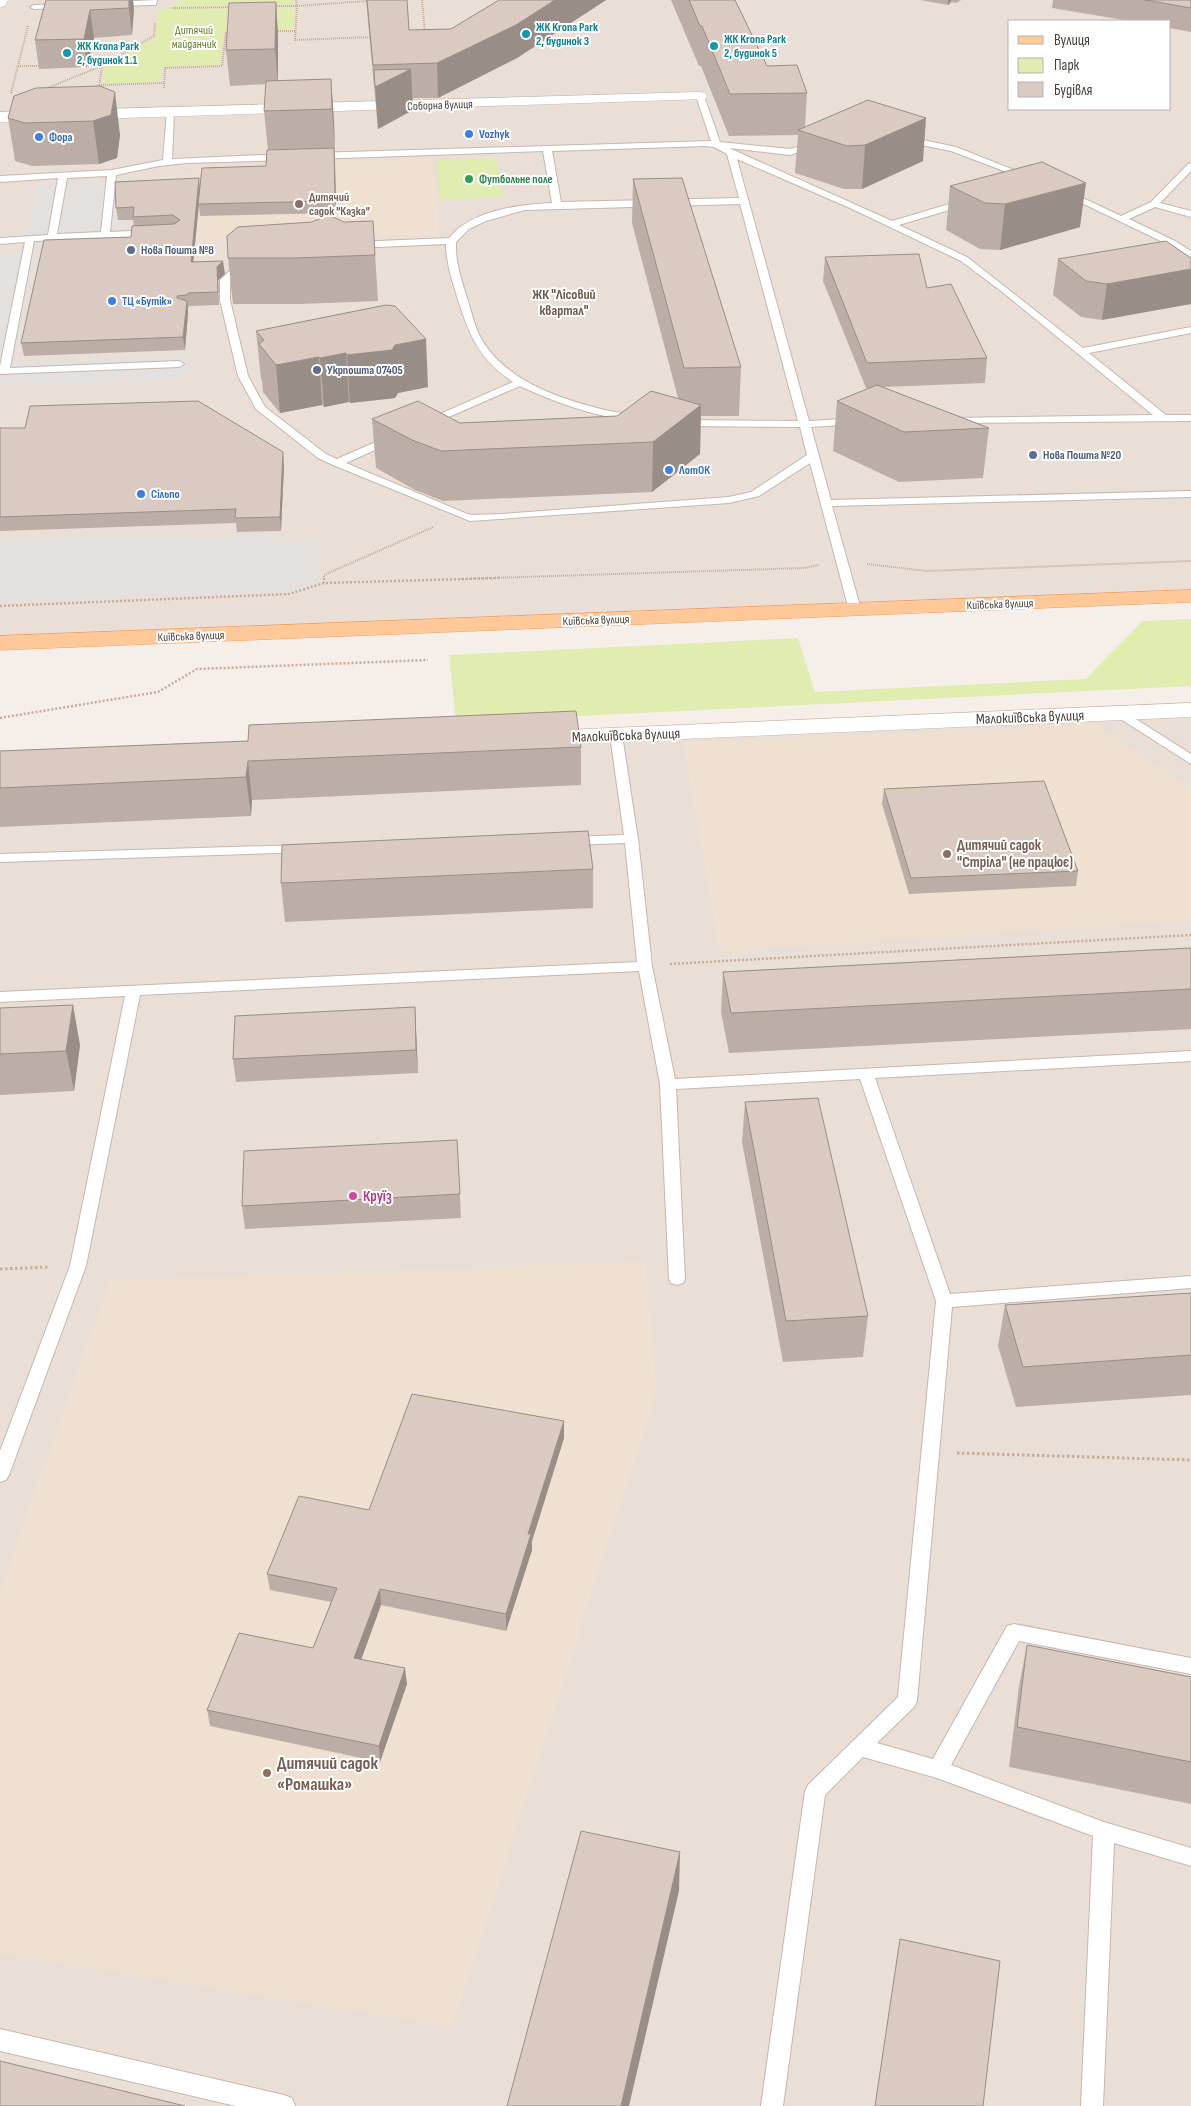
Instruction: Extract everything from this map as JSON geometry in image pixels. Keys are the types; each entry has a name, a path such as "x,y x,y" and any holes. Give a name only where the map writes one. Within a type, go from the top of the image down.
{"main road":[{"name":"Київська вулиця","path":"0,643 1191,596"}],"street":[{"name":"Соборна вулиця","path":"0,116 170,113 700,96"},
{"name":"Малокиївська вулиця","path":"517,739 1191,710"}],"lane":[{"path":"108,5 153,4 153,0"},
{"path":"34,6 62,3 71,6"},
{"path":"700,96 716,144 731,153 853,206 964,259 1004,289 1164,419"},
{"path":"167,163 170,113"},
{"path":"898,137 953,149 1037,180 1019,186"},
{"path":"304,156 705,143 790,152 826,142"},
{"path":"547,148 557,205"},
{"path":"731,153 855,610"},
{"path":"0,179 112,173 167,163 294,156"},
{"path":"1122,219 1154,204 1191,166"},
{"path":"105,234 112,173"},
{"path":"52,237 62,176"},
{"path":"1054,188 1172,243 1191,255"},
{"path":"892,224 974,199"},
{"path":"652,420 607,412 560,398 521,382 497,366 480,345 463,301 450,257 451,241 466,226 524,207 744,201"},
{"path":"1154,204 1191,214"},
{"path":"0,241 166,232"},
{"path":"30,238 2,371 179,364"},
{"path":"344,245 451,241"},
{"path":"254,256 243,262 224,280 225,300 243,376 261,409 322,456 461,515 470,518 502,517 729,500 755,494 814,455"},
{"path":"1080,352 1191,330"},
{"path":"416,429 521,382"},
{"path":"943,421 1191,418"},
{"path":"669,422 804,424 864,421"},
{"path":"337,463 398,436"},
{"path":"825,503 1191,494"},
{"path":"1120,713 1191,760"},
{"path":"616,735 631,839 644,966 668,1084 677,1280"},
{"path":"552,842 631,839"},
{"path":"0,858 316,848"},
{"path":"0,997 644,966"},
{"path":"0,1475 78,1266 133,991"},
{"path":"668,1084 1191,1056"},
{"path":"772,2106 815,1791 907,1701 944,1301 866,1073"},
{"path":"944,1301 1191,1282"},
{"path":"938,1769 1014,1632 1191,1666"},
{"path":"860,1747 938,1769 1104,1831 1191,1857"},
{"path":"1092,2106 1104,1831"},
{"path":"0,2040 284,2106"}],"path":[{"path":"296,0 295,40 378,37"},
{"path":"269,6 367,1 365,0"},
{"path":"422,0 425,36"},
{"path":"166,8 232,7"},
{"path":"39,92 102,65 154,36 156,18"},
{"path":"10,96 29,22"},
{"path":"266,32 296,31"},
{"path":"164,92 165,68 222,66 226,32 236,32"},
{"path":"83,66 102,65"},
{"path":"97,94 102,65"},
{"path":"18,66 46,66"},
{"path":"99,85 164,83"},
{"path":"324,583 324,575 461,515"},
{"path":"864,563 892,568 935,571 1191,561"},
{"path":"0,606 289,594 324,583 794,568 821,564"},
{"path":"0,718 158,692 197,669 428,660"},
{"path":"644,966 1191,934"},
{"path":"0,1269 78,1266"},
{"path":"930,1452 1191,1460"}],"shaded area":[{"path":"0,0 1191,0 1191,596 0,643"},
{"name":"Дитячий садок \"Казка\"","path":"433,159 439,234 197,242 160,223 164,186 203,166"},
{"path":"131,180 129,223 151,223 173,243 37,249 15,361 190,354 188,379 0,386 0,253 23,252 38,184"},
{"path":"271,532 271,542 318,540 318,583 288,592 0,603 0,540"},
{"path":"1191,710 1191,2106 0,2106 0,760"},
{"name":"Дитячий садок \"Стріла\" (не працює)","path":"1095,724 1191,789 1191,919 720,951 684,743"},
{"name":"Дитячий садок «Ромашка»","path":"645,1262 656,1391 452,2026 0,1953 0,1593 110,1281"}],"green space":[{"name":"Дитячий майданчик","path":"182,0 293,0 294,5 166,7"},
{"name":"Дитячий майданчик","path":"295,7 293,30 224,31 220,65 162,67 161,82 103,84 105,65 155,37 158,9"},
{"name":"Футбольне поле","path":"496,158 503,197 440,200 437,160"},
{"path":"1191,619 1191,686 456,722 449,655 798,638 815,692 1086,679 1142,621"}],"building":[{"path":"46,0 129,0 129,8 90,10 84,39 35,40"},
{"path":"367,0 407,0 409,30 451,29 499,0 555,0 516,25 437,63 373,65"},
{"path":"689,0 735,0 767,66 797,65 807,93 730,94 702,26 700,26"},
{"path":"1145,0 1191,0 1191,8"},
{"path":"276,2 275,49 226,50 229,3"},
{"path":"411,69 375,87 374,70"},
{"path":"331,79 332,109 264,111 266,81"},
{"path":"100,86 115,92 111,115 93,121 25,123 8,118 14,96 36,88"},
{"path":"868,100 926,118 865,145 847,146 798,130"},
{"path":"334,148 335,201 198,204 202,168 266,166 267,150"},
{"path":"1042,162 1086,183 1005,204 985,203 950,186"},
{"name":"ТЦ «Бутік»","path":"199,178 191,262 223,261 217,267 218,292 188,293 187,295 177,296 177,298 187,301 183,337 21,343 44,240 131,237 132,226 174,224 180,220 173,215 133,217 134,207 116,208 115,182"},
{"path":"682,178 741,367 684,368 633,179"},
{"path":"329,215 344,222 373,221 375,255 228,258 227,236 238,227 312,222"},
{"path":"1166,241 1191,258 1191,269 1107,284 1086,281 1058,259"},
{"path":"919,254 927,288 951,284 987,358 867,363 825,257"},
{"path":"386,305 395,306 426,339 395,345 392,350 347,355 346,353 276,365 259,344 264,340 256,331"},
{"path":"877,385 989,428 904,432 837,401"},
{"path":"651,391 701,405 653,442 441,451 412,440 372,419 418,401 460,423 617,416"},
{"name":"Сільпо","path":"198,401 283,452 280,517 235,518 236,509 0,517 0,428 25,428 30,406"},
{"path":"576,711 581,747 248,761 246,777 0,788 0,751 248,741 249,725"},
{"path":"1044,781 1078,871 911,878 884,789"},
{"path":"588,831 593,869 281,883 282,845"},
{"path":"1191,948 1191,989 731,1013 723,972"},
{"path":"73,1005 66,1051 0,1054 0,1008"},
{"path":"415,1007 416,1050 233,1059 235,1016"},
{"path":"818,1098 868,1316 786,1321 745,1102"},
{"path":"457,1140 460,1194 242,1206 244,1151"},
{"path":"1191,1293 1191,1355 1023,1367 1005,1305"},
{"path":"412,1394 564,1421 528,1534 531,1534 506,1614 380,1589 354,1658 405,1668 379,1746 207,1710 239,1633 313,1648 337,1588 267,1574 299,1496 369,1510"},
{"path":"1027,1645 1191,1677 1191,1762 1017,1727"},
{"path":"581,1831 680,1852 621,2106 507,2106"},
{"path":"900,1939 1000,1961 983,2106 875,2106"},
{"path":"0,2061 185,2106 0,2106"}],"place":[{"name":"ЖК Krona Park 2, будинок 3","path":"526,34"},
{"name":"ЖК Krona Park 2, будинок 5","path":"714,46"},
{"name":"ЖК Krona Park 2, будинок 1.1","path":"67,53"},
{"name":"Vozhyk","path":"469,134"},
{"name":"Фора","path":"39,137"},
{"name":"Футбольне поле","path":"469,179"},
{"name":"Дитячий садок \"Казка\"","path":"299,204"},
{"name":"Нова Пошта №8","path":"131,250"},
{"name":"ТЦ «Бутік»","path":"112,301"},
{"name":"Укрпошта 07405","path":"317,370"},
{"name":"Нова Пошта №20","path":"1033,455"},
{"name":"ЛотОК","path":"669,470"},
{"name":"Сільпо","path":"141,494"},
{"name":"Дитячий садок \"Стріла\" (не працює)","path":"947,854"},
{"name":"Круїз","path":"353,1196"},
{"name":"Дитячий садок «Ромашка»","path":"267,1773"}],"district":[{"name":"ЖК \"Лісовий квартал\"","path":"564,302"}]}
